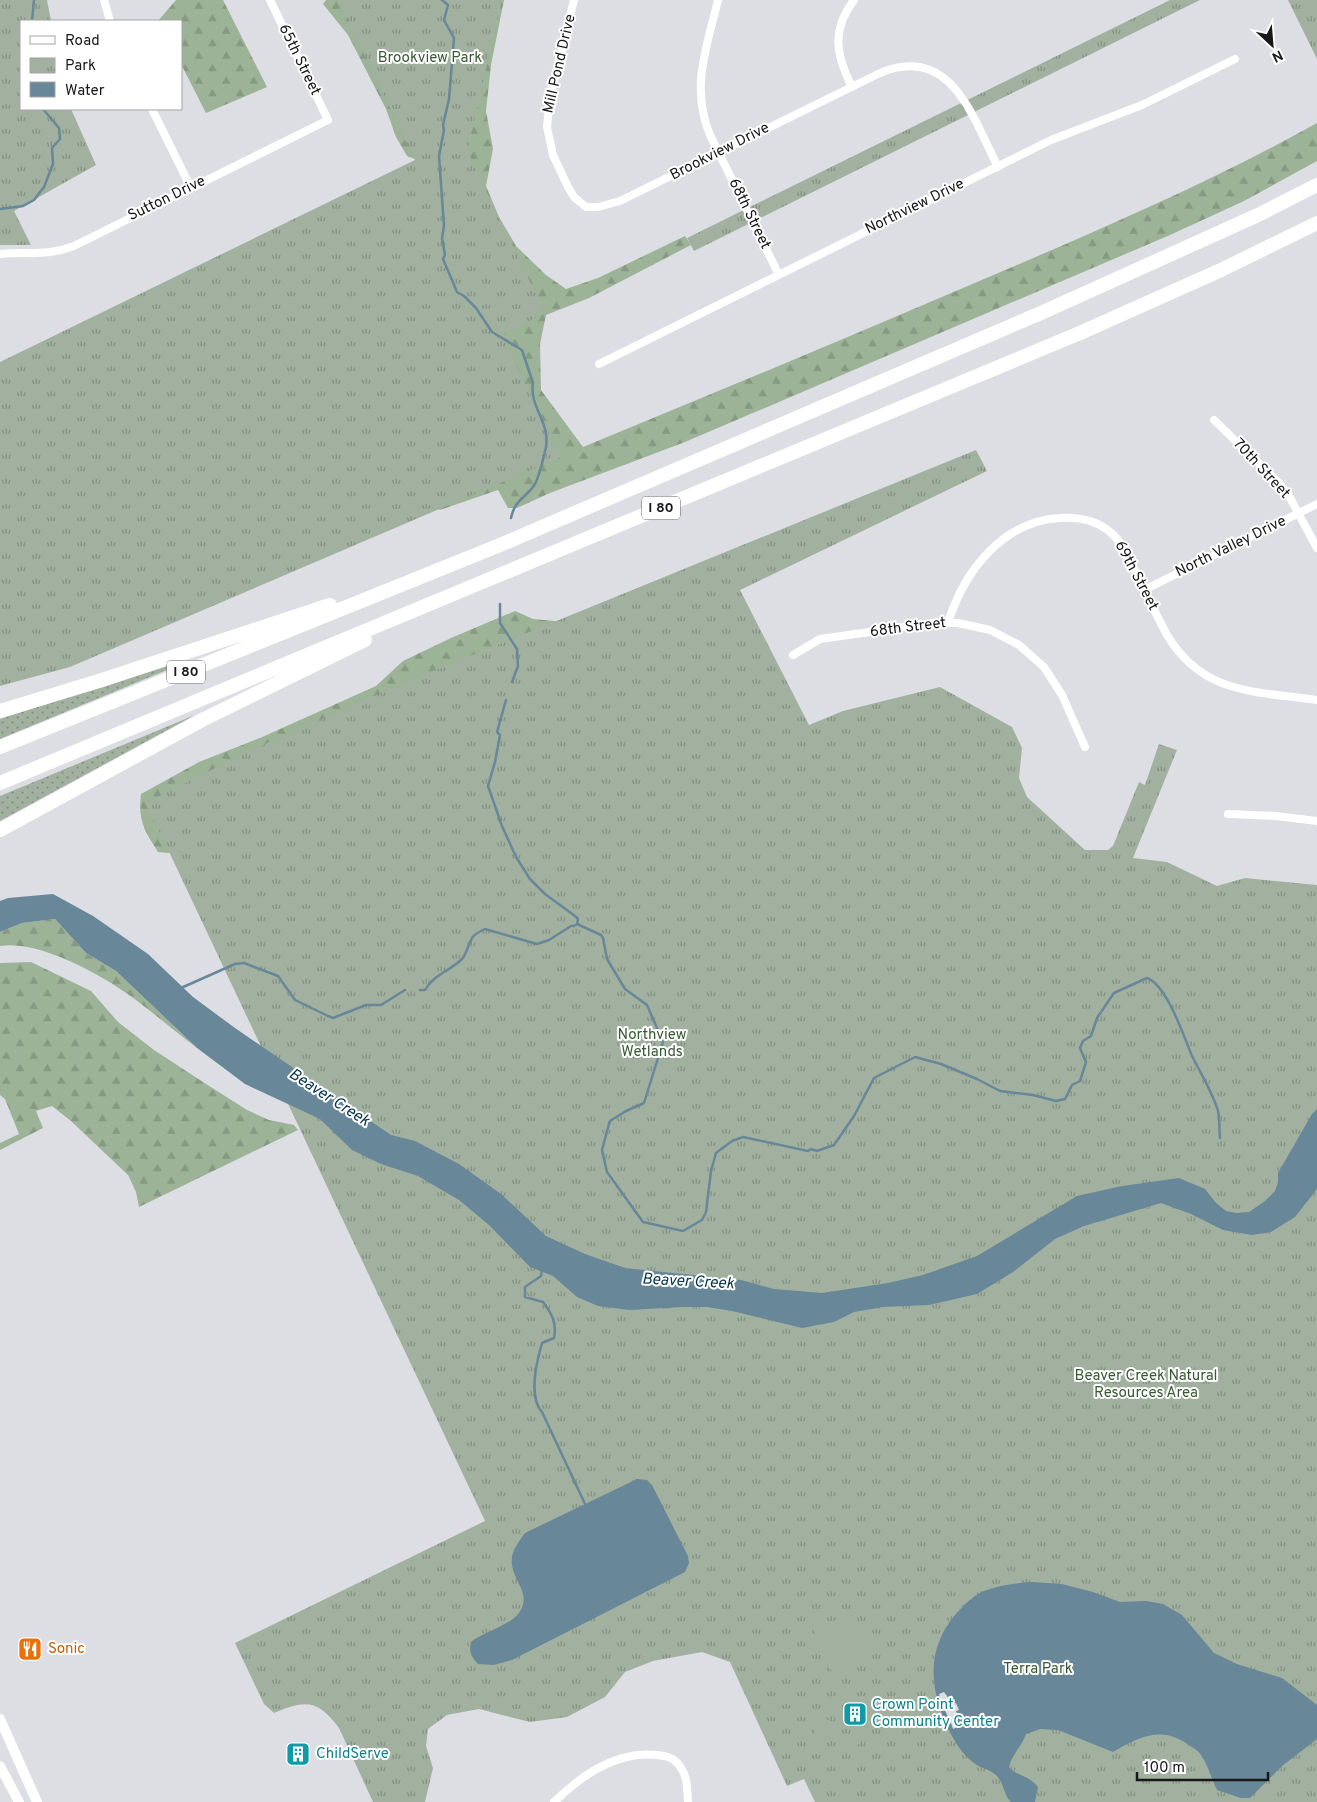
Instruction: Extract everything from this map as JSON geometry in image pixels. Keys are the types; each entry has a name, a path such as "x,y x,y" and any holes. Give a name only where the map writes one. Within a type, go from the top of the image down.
{"highway":[{"name":"I 80","path":"0,747 508,541 1041,313 1250,219 1317,186"},
{"name":"I 80","path":"0,783 1080,333 1221,270 1317,223"},
{"path":"0,830 202,720 494,577"},
{"path":"0,711 99,681 333,604 373,597"}],"main road":[{"path":"0,1720 38,1802"},
{"path":"0,1766 19,1802"}],"street":[{"path":"104,0 110,20"},
{"name":"65th Street","path":"270,0 328,120"},
{"name":"Mill Pond Drive","path":"574,0 550,97 547,127 553,155 568,187 574,197 586,208"},
{"name":"68th Street","path":"718,0 702,66 700,81 701,110 705,124 718,152 779,275"},
{"path":"852,87 841,63 838,45 841,23 854,0"},
{"name":"Northview Drive","path":"600,364 998,166 1068,133 1142,106 1235,59"},
{"name":"Brookview Drive","path":"586,208 620,201 880,73 896,68 919,67 931,71 951,83 965,102 998,166"},
{"path":"152,110 191,188"},
{"name":"Sutton Drive","path":"0,254 38,254 64,250 328,120"},
{"name":"70th Street","path":"1214,420 1288,494 1317,548"},
{"name":"North Valley Drive","path":"1144,590 1317,504"},
{"name":"69th Street","path":"948,623 958,595 967,579 992,549 1020,528 1050,518 1081,518 1102,526 1111,533 1125,551 1175,648 1185,660 1208,678 1235,688 1317,700"},
{"name":"68th Street","path":"793,655 820,639 933,623 975,626 990,630 1019,645 1033,656 1054,680 1085,747"},
{"path":"1228,814 1276,816 1317,822"},
{"path":"554,1802 576,1783 605,1764 626,1757 648,1754 669,1756 676,1761 685,1776 688,1802"}],"green space":[{"path":"0,0 47,0 51,20 20,20 20,110 71,110 96,165 14,211 31,245 0,245"},
{"path":"176,0 223,0 267,87 206,113 182,66 182,20 159,20"},
{"name":"Brookview Park","path":"326,0 504,0 491,65 486,111 493,149 486,186 499,217 516,246 546,275 566,289 598,278 685,236 691,245 589,298 546,315 540,344 541,390 583,447 1020,264 1192,187 1317,123 1317,161 1244,201 1170,235 685,442 550,493 517,508 508,508 498,490 440,510 0,369 427,164 407,156 396,137 386,109 348,35 323,4"},
{"name":"Brookview Park","path":"338,0 502,0 467,151 545,313 501,335 561,457 70,667 0,686 0,362 415,160"},
{"path":"1170,0 1200,0 694,251 687,238"},
{"path":"1288,0 1317,0 1317,59"},
{"name":"Northview Wetlands","path":"976,450 987,471 740,590 809,725 843,711 940,687 1012,727 1022,748 1019,778 1027,797 1085,850 1108,850 1113,846 1139,782 1145,785 1159,744 1177,750 1133,858 1167,862 1217,886 1245,878 1317,885 1317,1802 815,1802 804,1779 787,1786 730,1662 702,1652 653,1661 625,1672 605,1697 567,1717 530,1722 479,1709 447,1715 428,1729 426,1746 433,1768 425,1802 373,1802 339,1728 331,1718 317,1707 303,1704 274,1713 264,1704 235,1643 485,1521 146,803 247,752 404,683"},
{"path":"515,611 533,619 566,622 180,854 158,852 143,825 140,811 141,794 199,762 260,738 376,686 403,661"},
{"path":"177,662 179,665 0,739 0,719"},
{"path":"195,715 0,821 0,796"},
{"path":"55,919 86,953 116,971 197,1048 136,1000 90,971 52,954 33,948 16,945 0,946 0,932 22,923"},
{"path":"31,962 91,991 118,1022 154,1050 247,1110 269,1120 294,1125 298,1130 139,1207 136,1192 128,1175 71,1121 52,1106 36,1111 43,1128 0,1150 0,1143 19,1134 5,1099 0,1095 0,963"},
{"path":"853,1612 873,1655 833,1674 813,1630"},
{"path":"829,1720 832,1727 832,1738 825,1741 824,1738 821,1739 822,1742 812,1737 817,1725"},
{"path":"856,1732 860,1743 853,1750 839,1746 837,1741"}],"water":[{"name":"Beaver Creek","path":"53,894 93,916 148,954 193,997 391,1135 415,1141 459,1164 501,1194 546,1236 585,1254 625,1268 741,1280 774,1289 822,1293 888,1283 923,1275 977,1256 1077,1196 1122,1186 1179,1178 1205,1189 1216,1203 1226,1211 1236,1213 1249,1212 1275,1191 1278,1173 1312,1114 1317,1109 1317,1189 1295,1217 1271,1232 1252,1235 1223,1230 1191,1214 1161,1203 1084,1226 1055,1239 1013,1272 977,1294 929,1305 883,1307 854,1312 834,1322 802,1328 707,1307 629,1310 598,1306 577,1297 553,1276 530,1267 489,1225 459,1200 418,1176 381,1164 352,1150 320,1119 245,1084 197,1048 116,971 86,953 55,919 22,923 0,932 0,901 8,898"},
{"path":"637,1479 647,1480 652,1485 688,1556 689,1563 685,1572 512,1660 494,1665 478,1664 471,1653 472,1641 510,1621 519,1613 523,1606 523,1594 513,1571 512,1556 525,1533"},
{"path":"1032,1582 1062,1584 1093,1592 1120,1602 1146,1601 1163,1604 1182,1615 1214,1653 1237,1664 1282,1678 1317,1705 1317,1739 1282,1766 1250,1798 1241,1798 1217,1790 1200,1753 1179,1739 1160,1734 1150,1735 1113,1752 1058,1730 1040,1729 1026,1734 1009,1767 1038,1787 1035,1802 1011,1802 1006,1796 997,1776 969,1759 952,1736 939,1706 935,1690 934,1659 945,1629 955,1615 972,1598 996,1587"}],"pier":[{"path":"944,1692 953,1704 956,1703 959,1710 956,1711 959,1718 956,1720 959,1726 953,1729 951,1723 945,1726 943,1720 948,1717 943,1706 938,1708 935,1702 941,1700 939,1694"}],"waterway":[{"path":"32,20 34,0"},
{"path":"442,0 448,5 444,20 454,38 449,99 439,156 444,226 442,238 445,255 443,259 457,292 476,308 492,332 522,350 533,383 536,407 545,429 546,447 540,471 532,489 515,507 511,518"},
{"path":"0,209 23,206 34,200 44,187 53,164 52,148 60,139 59,128 44,110"},
{"path":"500,604 500,623 517,649 518,666 512,682"},
{"path":"506,700 497,732 500,735 488,786 502,826 516,857 530,879 545,894 575,916 578,919 577,924"},
{"path":"420,990 425,990 432,981 462,959 473,937 485,929 537,944 549,940 577,924 601,935 607,959 625,989 647,1005 663,1042 644,1103 610,1121 602,1150 607,1172 643,1222 683,1231 702,1220 706,1212 711,1171 716,1153 732,1141 743,1137 808,1151 811,1149 817,1151 834,1145 854,1116 874,1078 915,1057 941,1064 1000,1091 1033,1095 1056,1101 1065,1099 1072,1085 1080,1081 1086,1062 1080,1048 1083,1041 1091,1036 1097,1018 1114,993 1147,978 1161,990 1168,1001 1192,1056 1210,1090 1218,1111 1220,1138"},
{"path":"181,988 235,964 244,963 278,976 295,1000 333,1018 366,1005 381,1005 405,990"},
{"path":"542,1270 541,1276 525,1287 525,1297 543,1302 551,1315 555,1328 554,1338 542,1343 535,1378 535,1397 586,1506"}],"place":[{"name":"Sonic","path":"30,1649"},
{"name":"Crown Point Community Center","path":"855,1714"},
{"name":"ChildServe","path":"298,1754"}],"park label":[{"name":"Beaver Creek Natural Resources Area","path":"1146,1384"},
{"name":"Terra Park","path":"1038,1669"}]}
